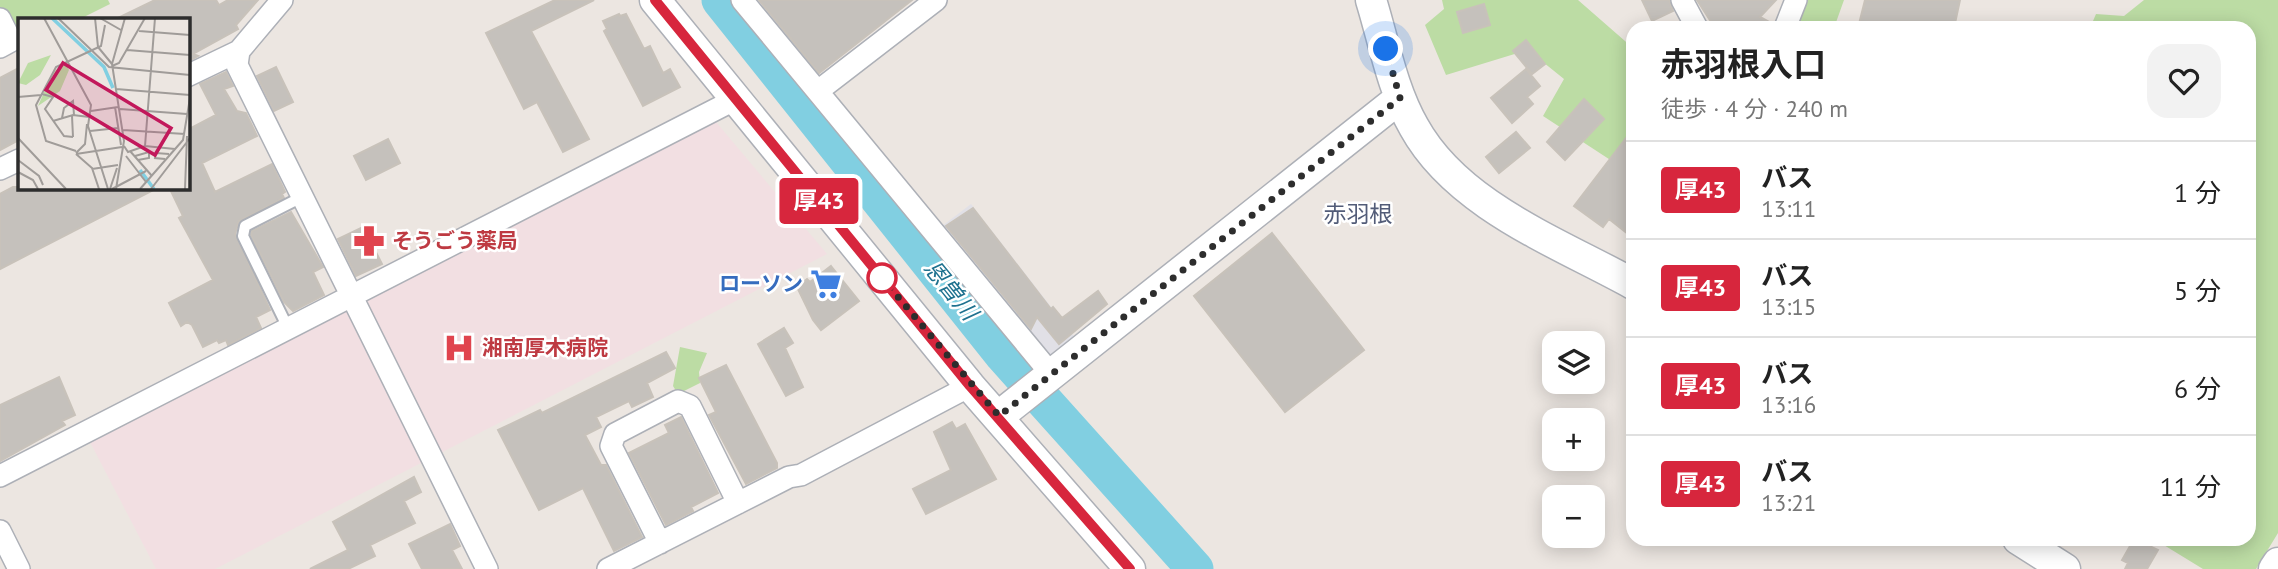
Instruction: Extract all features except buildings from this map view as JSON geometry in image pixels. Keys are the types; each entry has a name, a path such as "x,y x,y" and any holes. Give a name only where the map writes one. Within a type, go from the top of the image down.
{"street":[{"path":"189,75 239,51 282,0"},
{"path":"655,0 970,386 1008,408 1130,569"},
{"path":"742,0 1050,376"},
{"path":"818,91 936,0"},
{"path":"1371,0 1400,98 1432,156 1460,184 1488,204 1626,280"},
{"path":"1682,0 1692,21"},
{"path":"1788,21 1796,0"},
{"path":"0,19 11,41 0,47"},
{"path":"239,51 237,65 487,569"},
{"path":"1008,408 1400,98"},
{"path":"0,476 289,331 736,99"},
{"path":"0,169 18,160"},
{"path":"608,569 789,477 801,475 970,386"},
{"path":"660,543 611,446 615,433 678,401 690,407 738,503"},
{"path":"0,531 19,569"},
{"path":"2029,546 2065,569"},
{"path":"2274,569 2278,563"}],"lane":[{"path":"289,331 243,236 245,226 302,197"}],"shaded area":[{"name":"湘南厚木病院","path":"716,122 827,254 215,569 156,569 90,442"},
{"path":"971,204 1076,339 1046,362 937,230"}],"green space":[{"path":"0,0 108,0 110,4 82,18 18,18 18,41 0,7"},
{"path":"1442,0 1578,0 1626,42 1626,161 1615,163 1543,116 1564,79 1528,50 1446,75 1425,25 1444,9"},
{"path":"1807,0 1844,0 1836,21 1798,21"},
{"path":"2144,0 2278,0 2278,533 2256,569 2203,569 2165,546 2256,546 2256,21 2093,21 2096,14 2124,16"},
{"path":"680,347 707,353 699,372 700,383 678,394 673,386"}],"waterway":[{"name":"恩曽川","path":"720,0 1003,355 1195,569"}],"bus line":[{"name":"厚43","path":"655,0 970,386 1130,569"}],"place":[{"name":"そうごう薬局","path":"369,241"},
{"name":"ローソン","path":"826,284"},
{"name":"湘南厚木病院","path":"459,348"}],"district":[{"name":"赤羽根","path":"1358,214"}],"route":[{"path":"882,278 970,386 999,416 1400,98 1386,49"}]}
